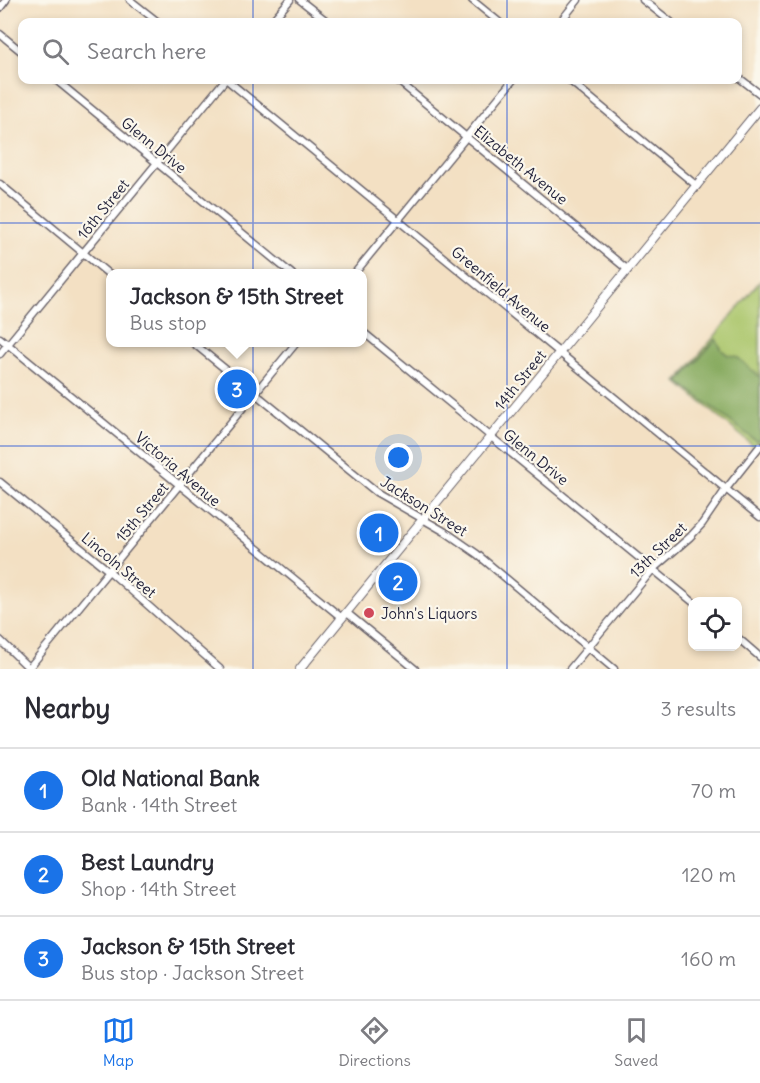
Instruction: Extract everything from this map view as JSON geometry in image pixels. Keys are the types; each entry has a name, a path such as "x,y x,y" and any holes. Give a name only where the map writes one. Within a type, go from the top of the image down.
{"street":[{"path":"0,8 6,0"},
{"path":"130,0 153,18"},
{"path":"274,18 290,0"},
{"path":"300,0 323,18"},
{"path":"472,0 494,18"},
{"path":"563,18 578,0"},
{"path":"643,0 665,18"},
{"path":"0,34 18,49"},
{"path":"742,80 760,94"},
{"name":"Glenn Drive","path":"61,84 287,269"},
{"name":"16th Street","path":"0,354 223,84"},
{"name":"Greenfield Avenue","path":"231,84 760,517"},
{"name":"Elizabeth Avenue","path":"402,84 628,270"},
{"path":"357,269 510,84"},
{"path":"573,84 697,186"},
{"name":"14th Street","path":"300,669 760,108"},
{"path":"0,184 106,272"},
{"name":"Glenn Drive","path":"367,335 688,598"},
{"name":"Victoria Avenue","path":"0,338 179,486 415,669"},
{"name":"Jackson Street","path":"198,347 376,492 453,536 477,554 614,669"},
{"name":"15th Street","path":"29,669 293,347"},
{"name":"13th Street","path":"570,669 653,568 693,533 712,511 726,489 760,447"},
{"name":"Lincoln Street","path":"0,482 109,571 220,669"},
{"path":"0,640 29,669"},
{"path":"742,642 760,657"}],"green space":[{"path":"760,281 760,446 755,447 677,382"},
{"path":"716,339 722,350 728,355 736,356 760,377 760,440 756,441 679,382"}],"place":[{"name":"Jackson & 15th Street","path":"237,389"},
{"name":"Old National Bank","path":"379,533"},
{"name":"Best Laundry","path":"398,582"},
{"name":"John's Liquors","path":"369,613"}]}
